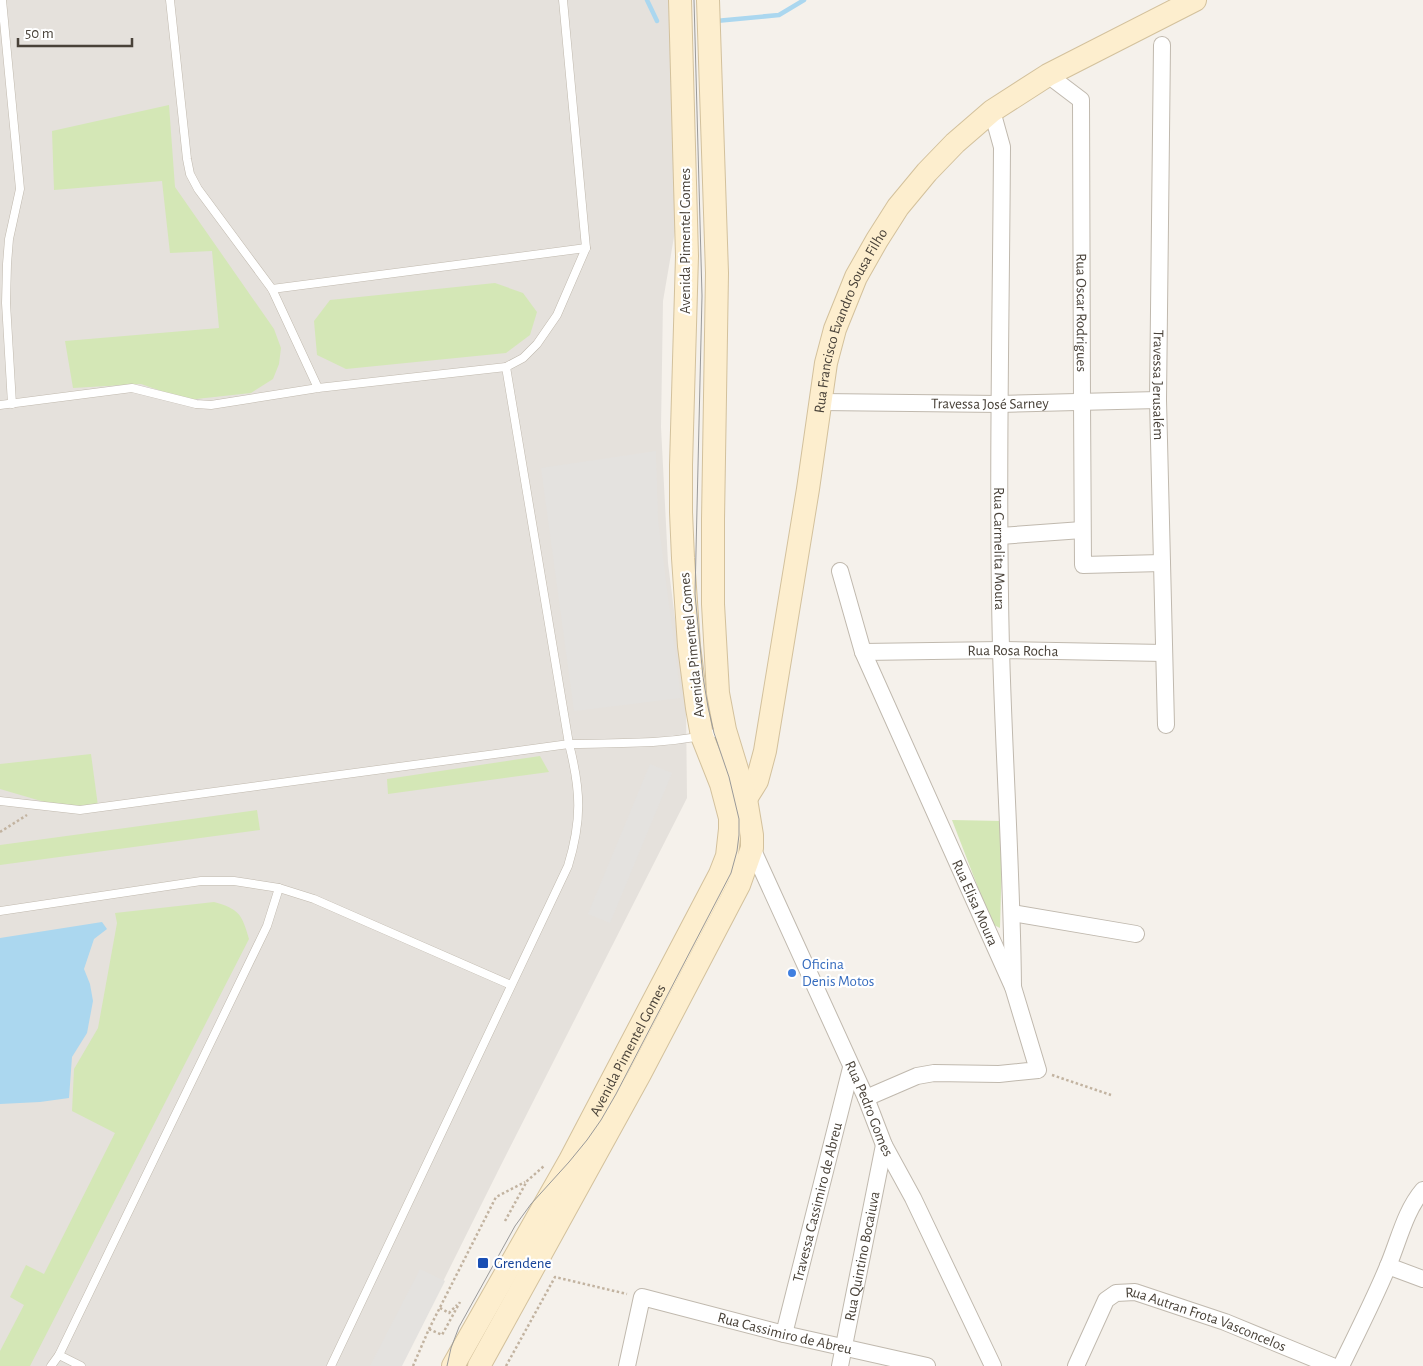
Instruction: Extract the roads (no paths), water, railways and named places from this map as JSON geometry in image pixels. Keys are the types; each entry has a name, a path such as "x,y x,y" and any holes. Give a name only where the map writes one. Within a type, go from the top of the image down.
{"main road":[{"name":"Rua Francisco Evandro Sousa Filho","path":"730,823 757,781 765,751 808,489 826,363 835,329 856,277 876,240 898,207 927,172 955,143 992,111 1048,75 1195,0"},
{"name":"Avenida Pimentel Gomes","path":"453,1366 569,1162 720,874 727,856 730,823 721,784 702,736 697,708 689,646 683,558 681,465 687,256 681,14"},
{"name":"Avenida Pimentel Gomes","path":"479,1366 640,1074 739,885 752,848 752,835 746,799 725,730 718,692 713,604 717,273 708,14"},
{"path":"681,465 714,465"}],"street":[{"name":"Travessa Jerusalém","path":"1162,45 1158,400 1166,725"},
{"name":"Rua Oscar Rodrigues","path":"1048,75 1081,100 1083,565 1162,563"},
{"name":"Rua Carmelita Moura","path":"992,111 1002,147 1001,650 1013,913 1013,987"},
{"name":"Travessa José Sarney","path":"821,402 1000,404 1158,400"},
{"path":"1000,536 1082,530"},
{"name":"Rua Elisa Moura","path":"840,571 864,652 1013,987 1038,1070 999,1074 934,1073 917,1076 866,1098"},
{"name":"Rua Rosa Rocha","path":"864,652 1001,650 1164,653"},
{"path":"730,823 752,848"},
{"name":"Rua Pedro Gomes","path":"752,848 866,1098 884,1145 913,1198 993,1366"},
{"path":"1013,913 1136,934"},
{"name":"Travessa Cassimiro de Abreu","path":"784,1334 851,1068"},
{"name":"Rua Quintino Bocaiuva","path":"840,1366 884,1145"},
{"path":"1341,1366 1388,1266 1408,1212 1414,1200 1423,1190"},
{"path":"1388,1266 1423,1279"},
{"name":"Rua Autran Frota Vasconcelos","path":"1079,1365 1106,1300 1116,1293 1135,1292 1224,1322 1332,1366"},
{"name":"Rua Cassimiro de Abreu","path":"627,1366 642,1297 784,1334 927,1366"}],"lane":[{"path":"2,0 20,189 9,239 7,264 6,303 12,404"},
{"path":"170,0 190,174 198,189 272,289 318,388"},
{"path":"0,405 132,388 196,404 211,405 318,388 506,367 523,358 537,344 556,315 586,248 563,0"},
{"path":"272,289 586,248"},
{"path":"331,1366 568,866 578,828 578,784 569,744 506,367"},
{"path":"0,801 80,810 569,744 638,743 702,736 725,730"},
{"path":"0,911 200,881 234,881 279,888 322,903 511,985"},
{"path":"52,1366 267,926 279,888"},
{"path":"58,1355 81,1366"}],"water":[{"path":"102,922 107,929 94,939 84,969 90,984 93,1001 87,1033 72,1057 69,1098 0,1104 0,938"}],"waterway":[{"path":"647,0 657,21"},
{"path":"716,21 779,15 804,0"}],"tram line":[{"path":"447,1366 459,1327 515,1226 531,1204 587,1140 616,1094 731,873 737,851 739,819 729,777 714,733 708,707 703,677 695,594 702,296 694,0"}],"place":[{"name":"Oficina Denis Motos","path":"792,973"},
{"name":"Grendene","path":"483,1263"}]}
